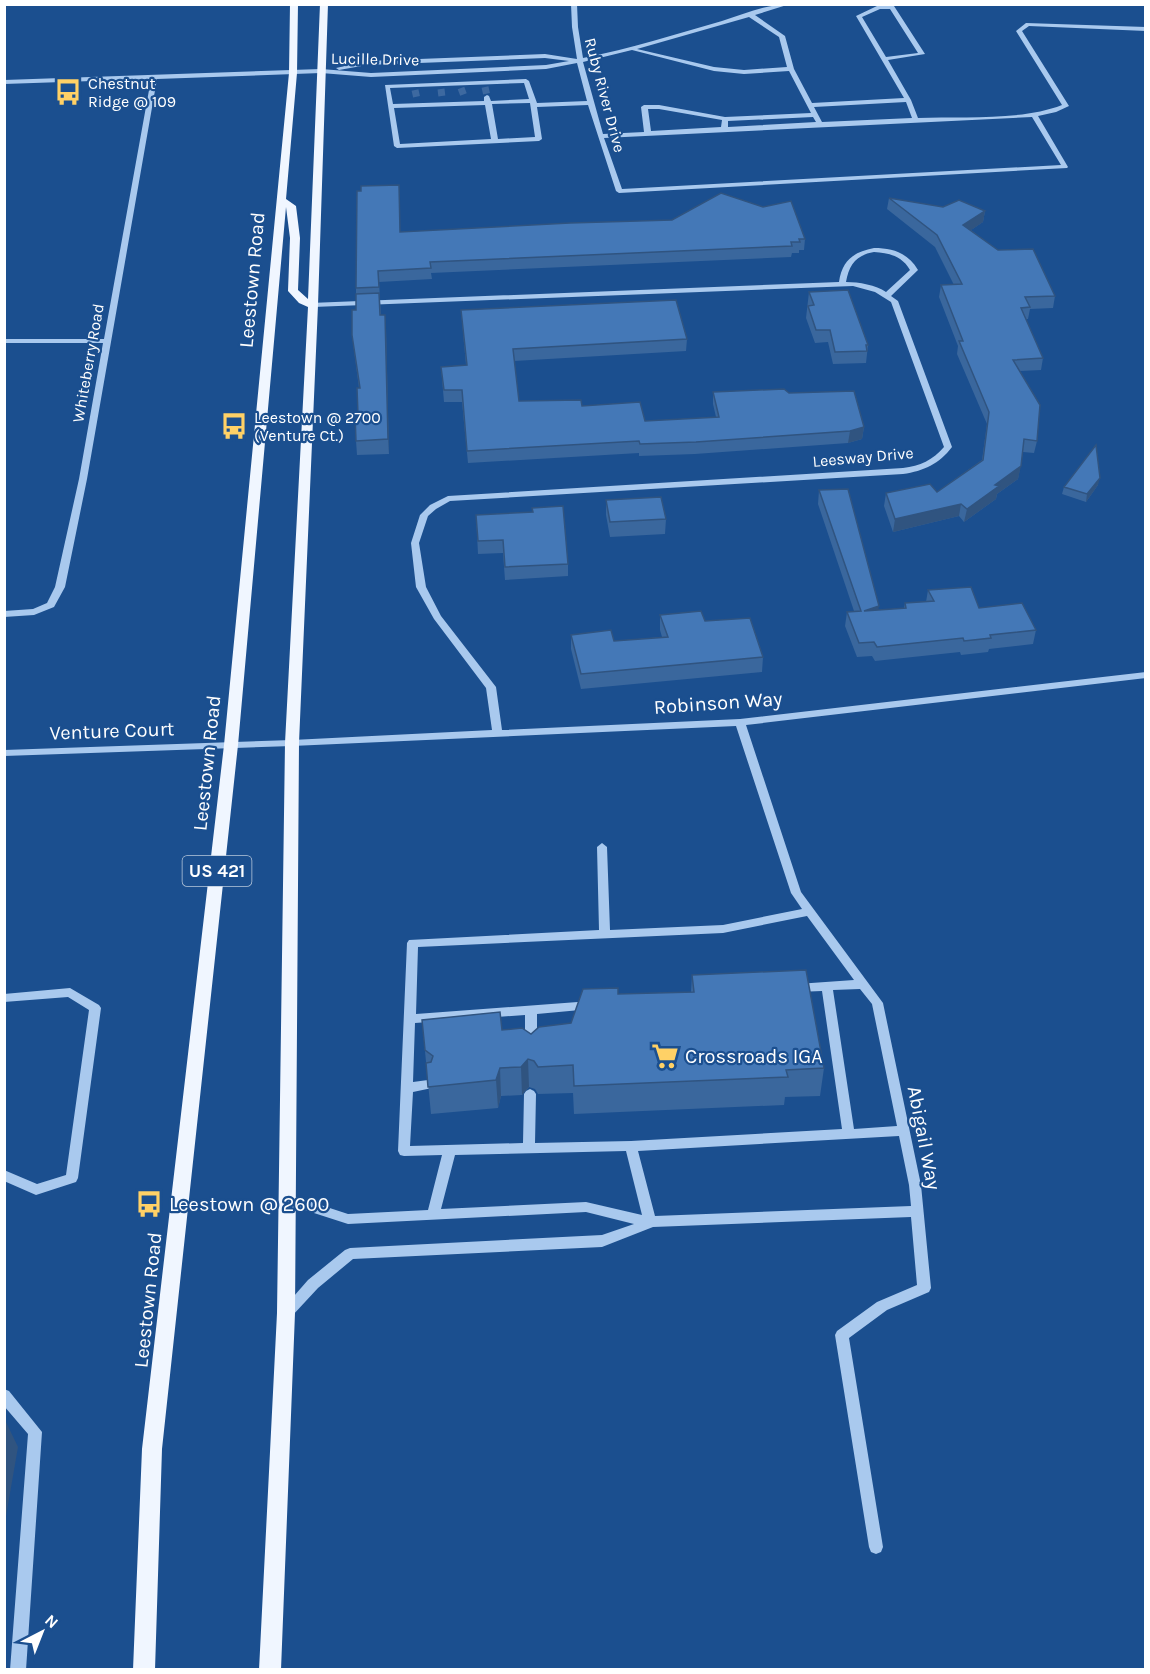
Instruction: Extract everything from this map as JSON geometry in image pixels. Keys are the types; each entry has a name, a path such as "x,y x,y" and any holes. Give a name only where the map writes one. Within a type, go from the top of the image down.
{"main road":[{"name":"Leestown Road","path":"144,1670 152,1449 231,745 293,73 294,4"},
{"path":"270,1670 286,1313 292,743 313,304 324,4"},
{"path":"280,199 291,206 295,238 293,291 303,301 313,304"}],"street":[{"name":"Ruby River Drive","path":"574,4 574,30 580,60 618,191 1065,167 1034,115"},
{"name":"Lucille Drive","path":"321,71 371,75 546,67 632,49 787,4"},
{"path":"884,58 922,54 892,7 879,7 859,16 908,100 916,120"},
{"path":"749,14 782,36 792,69 820,124"},
{"path":"601,136 1034,115 1059,111 1066,106 1019,31 1028,24 1146,30"},
{"path":"632,49 724,70 744,72 792,69"},
{"name":"Lucille Drive","path":"321,71 367,63 545,56 580,60"},
{"path":"4,82 321,71"},
{"path":"426,73 427,84"},
{"name":"Whiteberry Road","path":"4,614 34,612 51,605 60,587 82,479 153,77"},
{"path":"526,81 533,103 539,139 397,146 387,86 415,88 427,84 441,87 526,81"},
{"path":"390,106 418,102 488,99 533,103 592,103"},
{"path":"488,99 495,141"},
{"path":"810,105 908,100"},
{"path":"648,134 644,107 659,107 725,119 815,115"},
{"path":"724,131 725,119"},
{"path":"313,304 842,284 870,286 888,295 914,270 910,262 899,254 880,250 862,253 850,260 844,271 842,284"},
{"name":"Leesway Drive","path":"497,733 491,687 437,617 421,587 415,543 424,515 448,499 903,471 927,465 941,457 948,447 894,301 888,295"},
{"path":"4,341 107,341"},
{"name":"Robinson Way","path":"292,743 740,722 1146,675"},
{"name":"Abigail Way","path":"740,722 796,893 877,1003 915,1185 924,1288 882,1306 842,1335 876,1548"},
{"name":"Venture Court","path":"4,753 292,743"},
{"path":"602,847 604,935"},
{"path":"810,911 723,929 413,943 404,1151 630,1146 904,1131"},
{"path":"780,989 863,984"},
{"path":"827,987 849,1135"},
{"path":"4,998 70,992 95,1008 72,1178 36,1190 4,1175"},
{"path":"410,1019 607,1004"},
{"path":"531,1009 531,1055"},
{"path":"407,1088 428,1085"},
{"path":"529,1148 530,1094"},
{"path":"630,1146 650,1222"},
{"path":"434,1215 450,1149"},
{"path":"287,1199 348,1220 586,1207 650,1222 917,1211"},
{"path":"286,1313 313,1284 350,1254 602,1241 650,1222"},
{"path":"4,1395 35,1432 18,1670"}],"building":[{"path":"399,185 400,232 672,220 721,193 763,207 791,201 805,239 799,239 800,242 791,242 792,246 430,262 431,268 378,271 379,287 356,288 357,191 361,191 361,186"},
{"path":"889,198 943,207 959,200 985,211 963,225 998,250 1033,249 1055,296 1025,297 1030,307 1021,308 1043,358 1013,360 1040,405 1037,441 1024,439 1021,466 995,485 999,486 967,509 961,504 895,519 886,493 930,484 937,492 983,460 989,412 959,341 963,341 941,285 962,284 937,235"},
{"path":"848,290 868,345 866,345 867,351 835,352 830,330 816,330 808,306 814,305 809,292"},
{"path":"379,293 380,315 385,315 388,439 356,441 357,388 360,388 352,335 352,310 356,310 356,294"},
{"path":"676,300 687,339 513,349 519,401 581,400 582,406 640,402 645,421 719,417 713,392 784,389 789,393 854,391 864,427 850,431 696,442 640,444 639,441 467,451 462,390 444,390 441,367 467,365 461,310"},
{"path":"1096,445 1100,478 1087,494 1064,487"},
{"path":"848,489 879,606 864,611 906,608 905,603 934,601 928,590 971,587 979,608 1022,603 1036,630 990,635 991,638 964,641 963,638 877,647 874,642 859,643 847,612 861,611 819,490"},
{"path":"661,497 666,519 610,522 606,500"},
{"path":"563,506 568,564 505,567 503,540 478,541 476,515 533,512 532,508"},
{"path":"701,611 705,621 750,618 763,657 581,674 571,635 611,630 614,641 668,637 660,615"},
{"name":"Crossroads IGA","path":"806,970 824,1068 786,1070 788,1077 574,1086 573,1065 538,1067 534,1061 528,1059 521,1067 500,1068 496,1080 428,1087 426,1063 431,1062 433,1056 425,1050 422,1020 500,1012 502,1030 522,1028 531,1034 539,1027 571,1023 583,989 618,988 618,994 694,992 692,975"}],"tunnel":[{"path":"485,87 487,96"},
{"path":"461,88 464,96"},
{"path":"441,89 442,97"},
{"path":"415,90 417,99"}],"place":[{"name":"Chestnut Ridge @ 109","path":"68,92"},
{"name":"Leestown @ 2700 (Venture Ct.)","path":"234,426"},
{"name":"Crossroads IGA","path":"665,1056"},
{"name":"Leestown @ 2600","path":"149,1204"}]}
